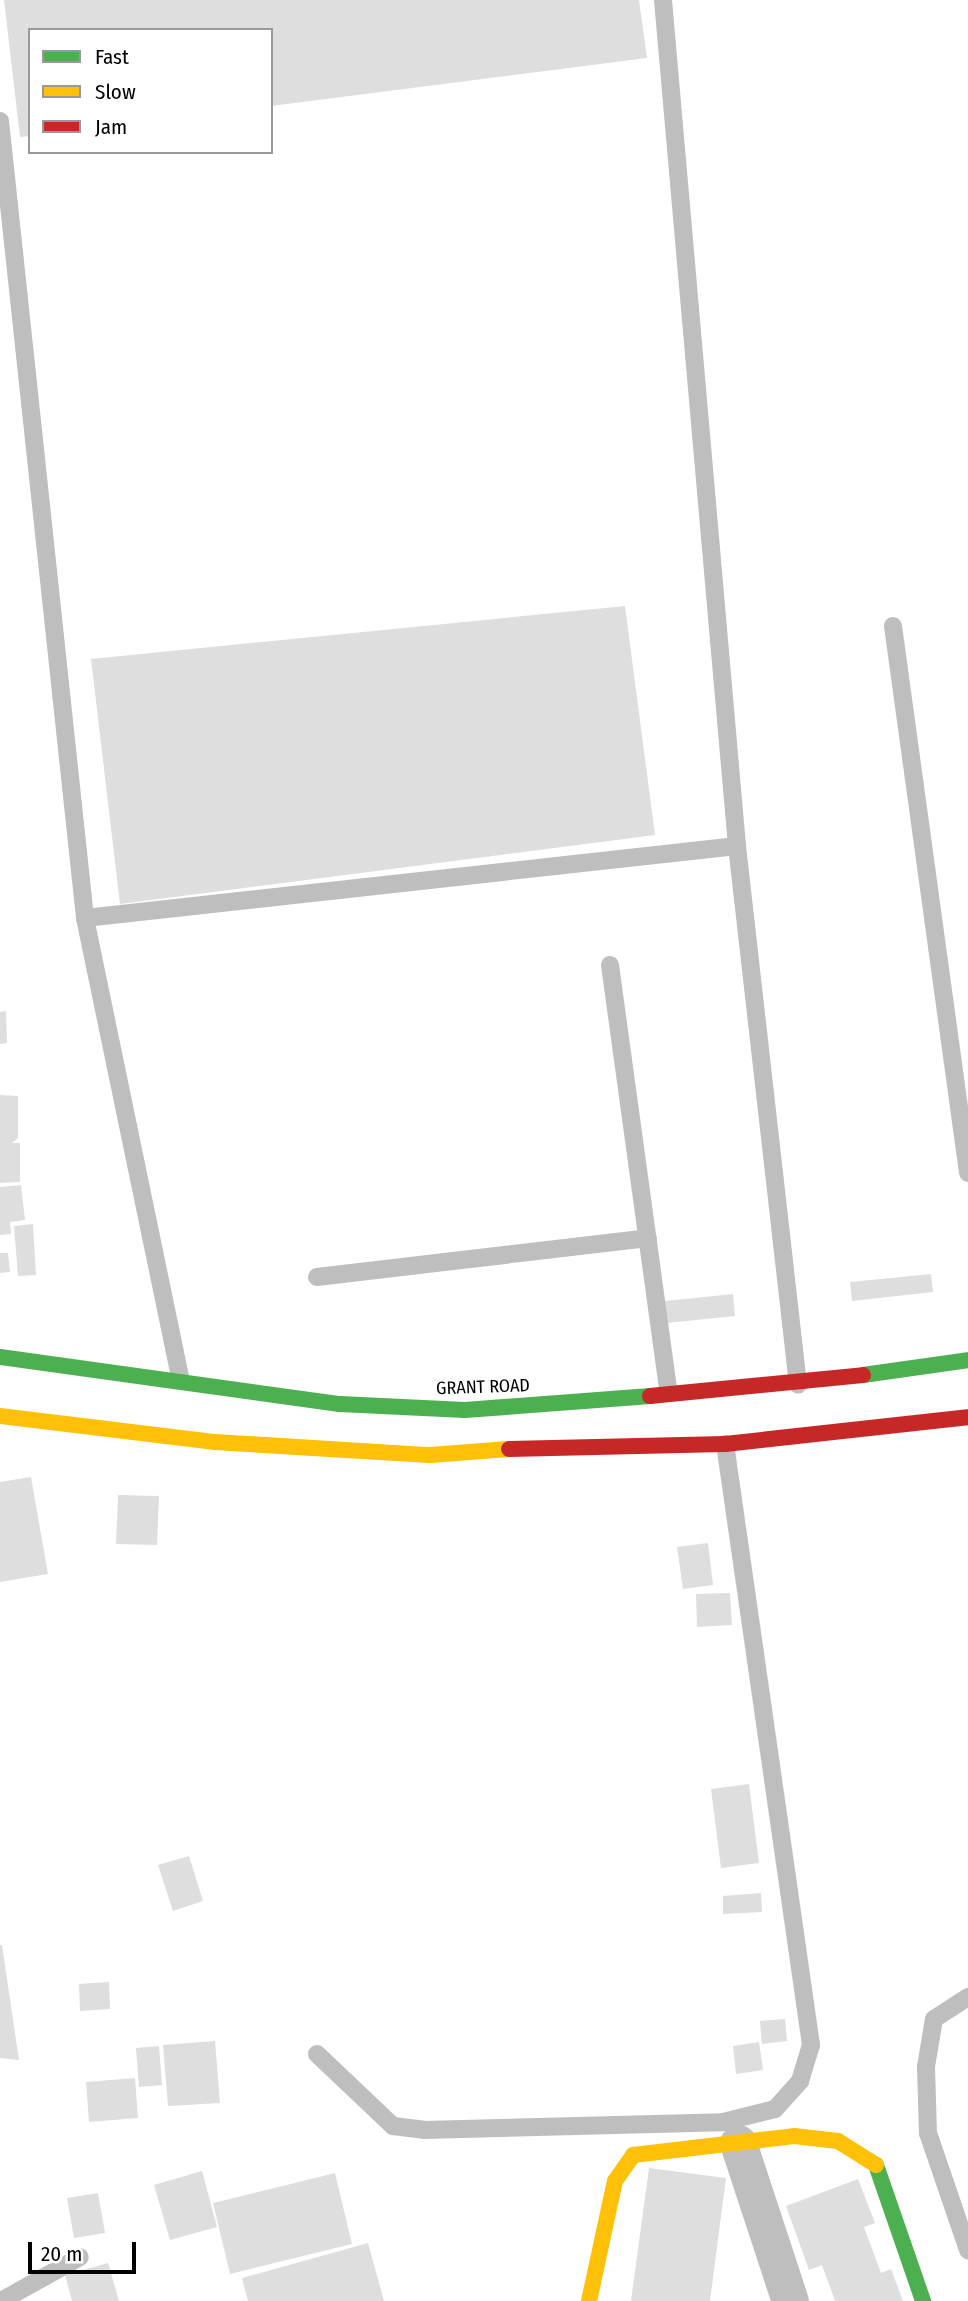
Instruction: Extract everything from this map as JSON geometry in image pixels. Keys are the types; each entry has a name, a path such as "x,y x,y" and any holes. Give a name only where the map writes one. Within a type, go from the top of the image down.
{"main road":[{"name":"GRANT ROAD","path":"0,1357 340,1404 465,1410 797,1385 968,1360"},
{"path":"0,1416 215,1441 430,1455 598,1442 725,1444 968,1417"},
{"path":"589,2301 615,2181 633,2155 794,2136 838,2141 877,2166 923,2301"}],"street":[{"path":"738,2143 790,2301"}],"lane":[{"path":"663,0 737,846 797,1385"},
{"path":"0,121 85,918 181,1380"},
{"path":"893,625 968,1172"},
{"path":"85,918 737,846"},
{"path":"610,965 669,1393"},
{"path":"317,1277 648,1238"},
{"path":"317,2054 393,2126 424,2130 723,2122 775,2109 800,2081 811,2045 725,1444"},
{"path":"968,1997 934,2019 926,2067 928,2133 968,2250"},
{"path":"1,2301 80,2258"}],"building":[{"path":"4,0 639,0 647,58 273,106 273,28 28,28 28,136 20,137"},
{"path":"625,606 655,835 120,904 91,659"},
{"path":"6,1011 7,1043 0,1044 0,1012"},
{"path":"0,1095 18,1096 18,1138 12,1143 20,1143 20,1182 0,1183"},
{"path":"21,1185 25,1220 10,1222 11,1234 0,1235 0,1187"},
{"path":"33,1224 36,1275 18,1276 14,1226"},
{"path":"0,1253 8,1253 10,1272 0,1273"},
{"path":"931,1274 933,1292 852,1301 850,1282"},
{"path":"733,1294 735,1316 667,1323 665,1301"},
{"path":"31,1477 48,1574 0,1582 0,1482"},
{"path":"118,1495 159,1496 157,1545 116,1544"},
{"path":"708,1543 713,1585 683,1589 677,1547"},
{"path":"730,1593 732,1625 697,1627 696,1594"},
{"path":"749,1784 759,1863 721,1868 711,1789"},
{"path":"189,1856 203,1901 173,1911 158,1865"},
{"path":"761,1893 762,1912 723,1914 723,1896"},
{"path":"2,1945 19,2060 0,2058"},
{"path":"109,1982 110,2009 80,2011 79,1984"},
{"path":"785,2019 787,2041 762,2044 760,2021"},
{"path":"215,2041 220,2103 168,2106 163,2045"},
{"path":"759,2042 763,2070 736,2074 733,2046"},
{"path":"159,2046 162,2085 139,2087 136,2048"},
{"path":"135,2078 138,2118 89,2122 86,2082"},
{"path":"649,2168 726,2178 710,2301 631,2301"},
{"path":"202,2171 217,2227 170,2240 154,2185"},
{"path":"335,2173 352,2244 230,2274 213,2203"},
{"path":"858,2179 875,2223 864,2227 881,2273 891,2269 903,2301 835,2301 822,2265 809,2270 786,2206"},
{"path":"98,2193 105,2233 74,2238 67,2198"},
{"path":"368,2243 384,2301 248,2301 242,2278"},
{"path":"108,2263 119,2301 72,2301 65,2275"}],"traffic: fast":[{"path":"0,1357 340,1404 465,1410 650,1396"},
{"path":"863,1375 968,1360"},
{"path":"876,2165 923,2301"}],"traffic: slow":[{"path":"0,1416 215,1442 430,1455 509,1449"},
{"path":"589,2301 615,2181 633,2155 794,2136 838,2141 876,2165"}],"traffic: jam":[{"path":"650,1396 863,1375"},
{"path":"509,1449 725,1444 968,1417"}]}
